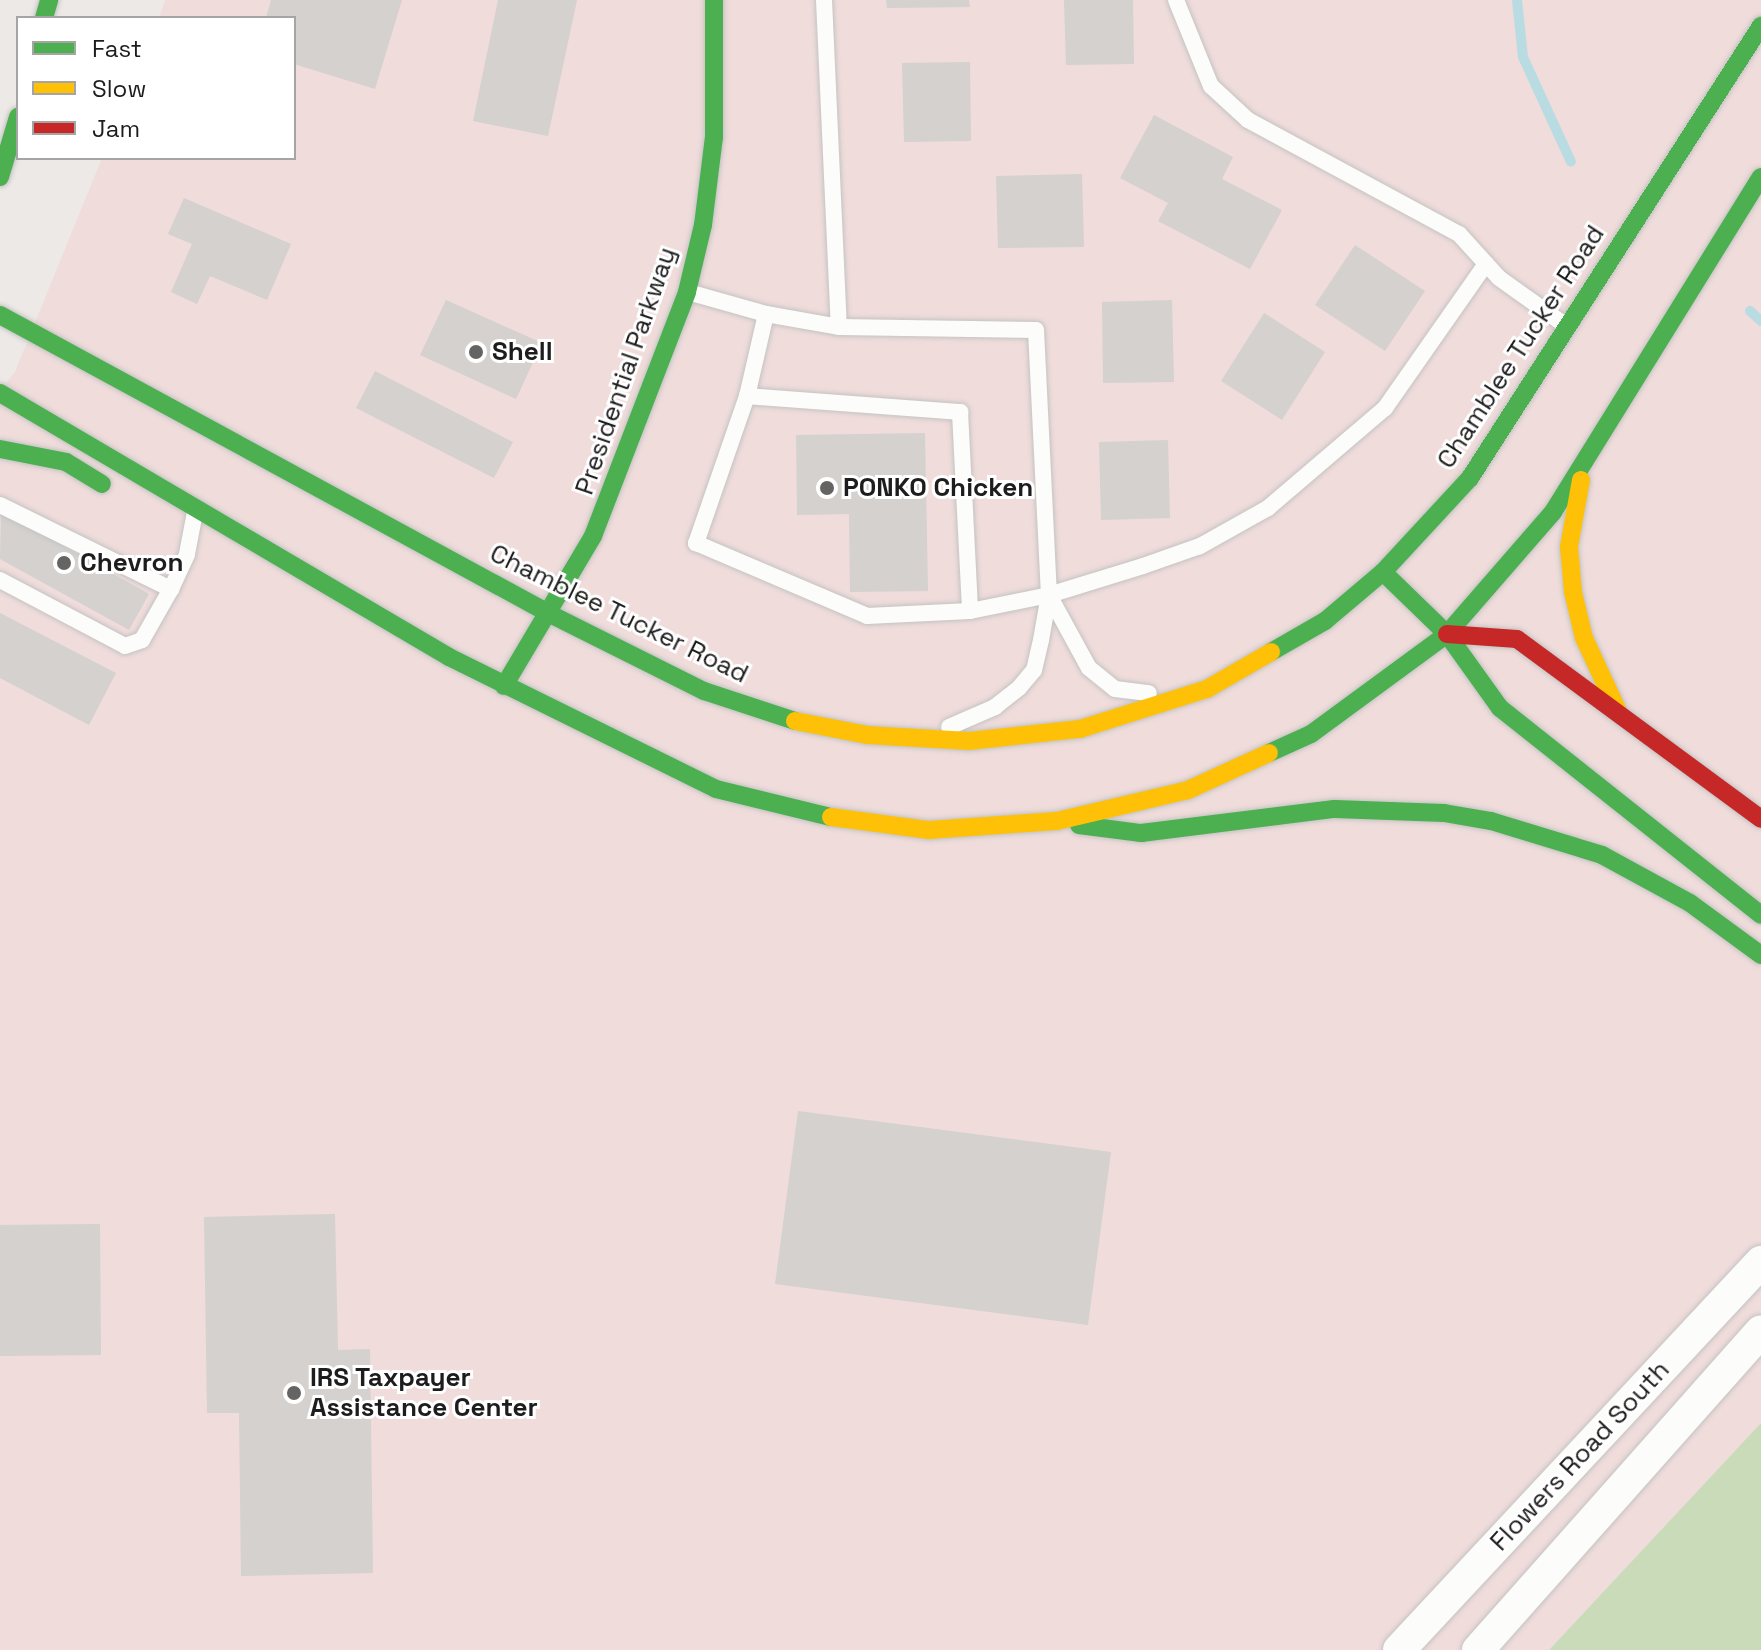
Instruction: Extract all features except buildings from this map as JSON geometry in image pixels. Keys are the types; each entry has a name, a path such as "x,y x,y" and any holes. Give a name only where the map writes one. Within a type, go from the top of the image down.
{"main road":[{"name":"Presidential Parkway","path":"504,686 550,614 605,510 687,292 703,225 714,137 714,0"},
{"name":"Chamblee Tucker Road","path":"0,315 550,614 704,691 781,718 867,735 969,741 1080,729 1207,689 1325,621 1383,572 1470,478 1761,26"},
{"path":"0,177 16,124"},
{"path":"0,393 196,510 504,686 716,789 834,818 929,830 1057,821 1188,790 1311,734 1447,634 1553,512 1761,177"},
{"path":"0,449 66,462 115,492"},
{"path":"1584,462 1569,547 1573,592 1584,638 1620,715"},
{"path":"154,508 196,510"},
{"path":"1383,572 1447,634 1500,708 1761,915"},
{"path":"1447,634 1517,639 1761,819"},
{"path":"1057,821 1141,833 1335,809 1444,813 1491,821 1602,855 1690,903 1761,955"}],"street":[{"name":"Flowers Road South","path":"1399,1650 1761,1262"},
{"name":"Flowers Road South","path":"1478,1650 1761,1331"}],"lane":[{"path":"824,0 839,327"},
{"path":"1176,0 1211,86 1248,120 1459,234 1486,264 1567,326"},
{"path":"766,314 747,396 696,543 867,616 970,611 1049,595 1200,546 1268,508 1385,408 1486,264"},
{"path":"687,292 766,314 839,327 1036,330 1049,595 1034,670 1019,688 995,707 922,738"},
{"path":"747,396 960,412 970,611"},
{"path":"0,505 171,589"},
{"path":"0,580 125,646 142,640 187,554 196,510"},
{"path":"1049,595 1089,668 1115,689 1149,693 1207,689"}],"shaded area":[{"path":"165,0 1761,0 1761,1423 1549,1650 0,1650 0,390 15,372 101,160 296,160 296,16 160,16"}],"green space":[{"path":"1761,1423 1761,1650 1549,1650"}],"waterway":[{"path":"1517,0 1523,57 1571,162"},
{"path":"1750,311 1761,321"}],"traffic: fast":[{"path":"45,16 49,0"},
{"path":"504,686 593,536 687,292 703,225 714,137 714,0"},
{"path":"1271,652 1325,621 1383,572 1470,478 1761,26"},
{"path":"0,177 16,124"},
{"path":"1269,753 1311,734 1447,634 1553,512 1761,177"},
{"path":"0,315 550,614 704,691 795,721"},
{"path":"0,393 449,657 716,789 831,817"},
{"path":"0,449 66,462 102,484"},
{"path":"1383,572 1447,634 1500,708 1761,915"},
{"path":"1079,825 1141,833 1335,809 1444,813 1491,821 1602,855 1690,903 1761,955"}],"traffic: slow":[{"path":"1581,480 1569,547 1573,592 1584,638 1617,709"},
{"path":"795,721 867,735 969,741 1080,729 1207,689 1271,652"},
{"path":"831,817 929,830 1057,821 1188,790 1269,753"}],"traffic: jam":[{"path":"1447,634 1517,639 1761,819"}],"place":[{"name":"Shell","path":"476,352"},
{"name":"PONKO Chicken","path":"827,488"},
{"name":"Chevron","path":"64,563"},
{"name":"IRS Taxpayer Assistance Center","path":"294,1393"}]}
